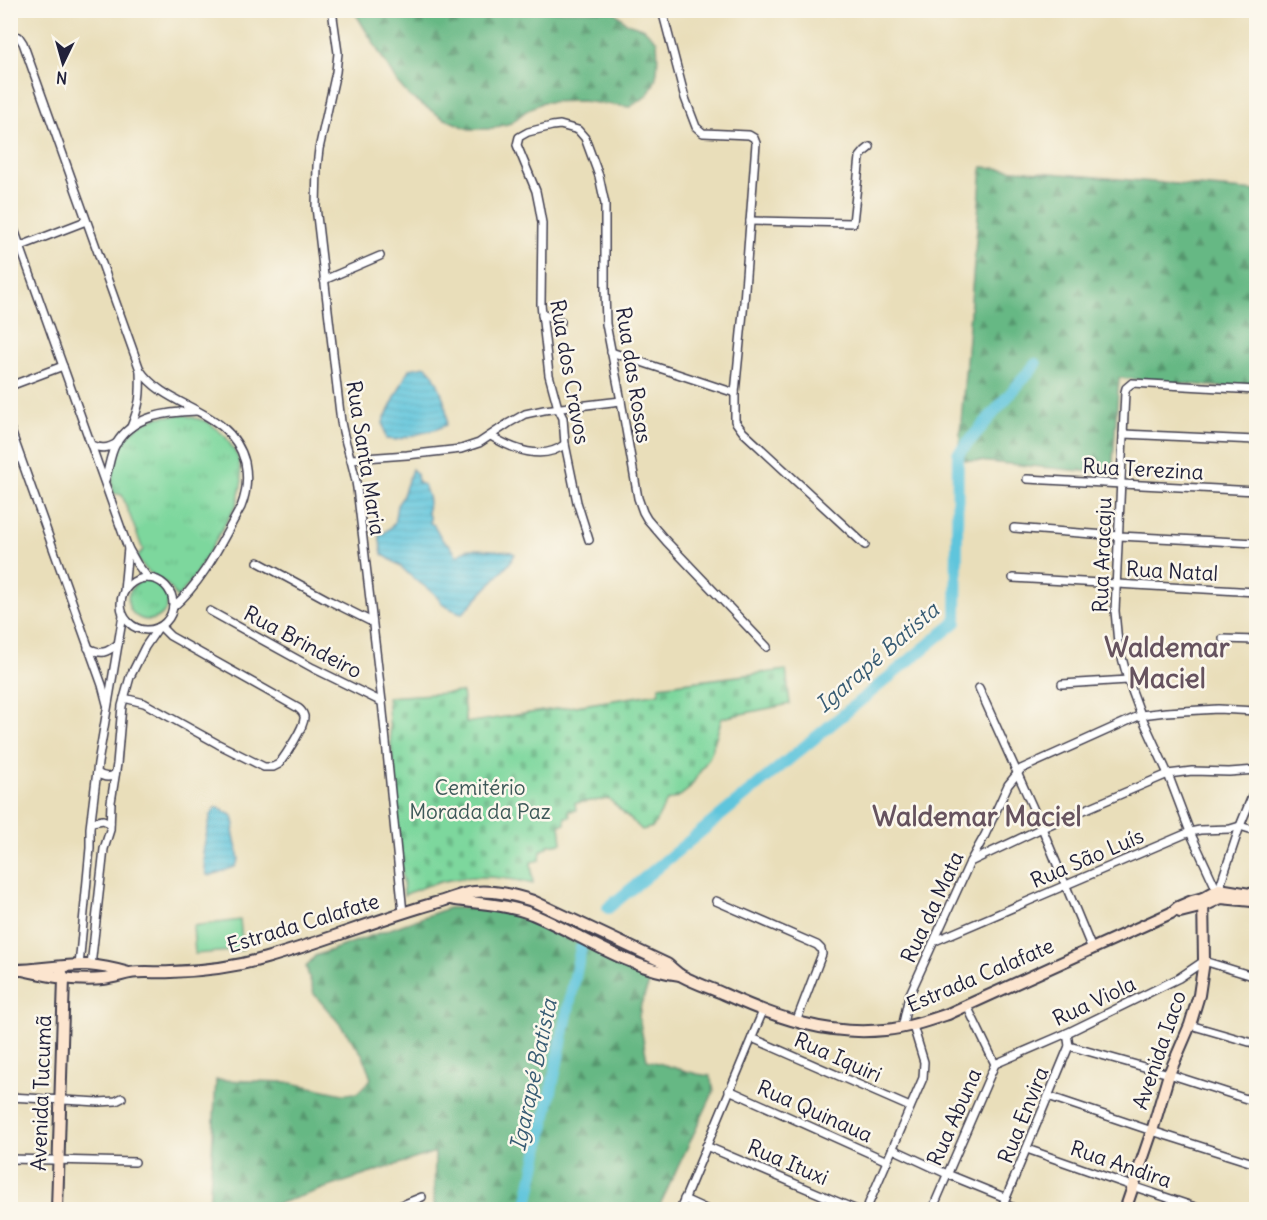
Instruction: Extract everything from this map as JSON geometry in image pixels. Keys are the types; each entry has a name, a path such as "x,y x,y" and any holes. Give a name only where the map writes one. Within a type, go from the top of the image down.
{"street":[{"name":"Rua Santa Maria","path":"332,10 338,46 336,72 319,149 316,207 341,422 357,488 382,702 403,913"},
{"path":"662,10 696,127 703,133 744,135 754,138 756,149 735,393 735,421 739,429 865,545"},
{"path":"10,34 19,37 23,43 140,370 141,398 131,427"},
{"name":"Rua das Rosas","path":"517,140 520,135 528,132 560,125 580,132 590,148 605,196 605,311 638,498 643,512 666,541 767,646"},
{"name":"Rua dos Cravos","path":"517,140 536,191 541,214 540,287 549,375 563,418 565,444 577,502 589,540"},
{"path":"750,221 853,224 861,158 870,147"},
{"path":"10,218 128,549 136,564 148,578"},
{"path":"21,246 86,221"},
{"path":"324,280 380,256"},
{"path":"542,315 548,315 556,322 561,322"},
{"path":"611,352 735,393"},
{"path":"10,386 63,366"},
{"path":"140,370 153,385 224,427 237,444 245,465 247,482 241,507 204,573 184,599 173,607"},
{"name":"Rua Aracaju","path":"1220,894 1190,832 1168,774 1141,715 1120,653 1115,611 1125,392 1132,383 1257,390"},
{"path":"351,459 461,449 479,443 525,414 621,401"},
{"path":"105,481 117,443 131,427 138,422 168,412 197,411"},
{"path":"10,428 108,706"},
{"path":"1123,434 1257,440"},
{"path":"490,436 509,446 531,452 552,452 565,444"},
{"path":"91,445 106,448 117,443"},
{"name":"Rua Terezina","path":"1027,479 1257,491"},
{"path":"1014,528 1257,543"},
{"path":"78,966 90,828 123,615 121,606 128,549"},
{"path":"258,562 372,622"},
{"path":"96,980 101,975 101,970 95,966 105,846 109,834 124,698 130,677 145,647 159,627 169,618 173,607 171,593 157,580 148,578 134,582 124,592"},
{"name":"Rua Natal","path":"1013,578 1257,592"},
{"name":"Rua Brindeiro","path":"210,611 313,668 382,702"},
{"path":"123,615 135,628 146,630 159,627"},
{"path":"124,698 144,703 264,767 276,766 282,761 302,726 304,714 298,708 170,636 159,627"},
{"path":"1223,639 1257,640"},
{"path":"88,648 105,653 118,644"},
{"path":"1062,684 1128,680"},
{"path":"979,688 1018,772 1092,949"},
{"path":"1018,772 1141,715 1218,709 1257,711"},
{"path":"970,862 1042,828 1168,774 1192,771 1257,770"},
{"name":"Rua da Mata","path":"908,1027 909,996 970,862 1008,785 1018,772"},
{"path":"97,773 107,777 113,777 116,774"},
{"path":"1257,777 1255,795 1240,826 1220,894 1257,895"},
{"path":"92,822 103,820 110,823"},
{"name":"Rua São Luís","path":"935,941 1190,832 1240,826 1257,831"},
{"name":"Estrada Calafate","path":"16,970 64,972 87,980 96,980 130,974 234,966 264,959 451,899 460,894 503,893 533,901 577,923 664,973 680,975 763,1011 796,1022 825,1024 862,1031 908,1027 948,1014 1171,913 1220,894 1257,901"},
{"name":"Estrada Calafate","path":"451,899 489,903 530,913 573,934 632,955"},
{"path":"716,901 817,945 821,949 822,954 796,1022"},
{"name":"Avenida Iaco","path":"1125,1209 1169,1074 1190,1025 1199,995 1204,961 1204,902"},
{"path":"1204,961 1257,977"},
{"name":"Rua Viola","path":"995,1064 1067,1033 1179,978 1204,961"},
{"name":"Estrada Calafate","path":"64,972 78,966 95,966 130,974"},
{"name":"Avenida Tucumã","path":"57,1209 64,972"},
{"name":"Rua Abuna","path":"932,1209 995,1064 967,1006"},
{"path":"680,1209 763,1011"},
{"path":"1190,1025 1257,1044"},
{"path":"866,1209 924,1071 924,1062 908,1027"},
{"name":"Rua Envira","path":"1004,1204 1069,1046 1067,1033"},
{"name":"Rua Iquiri","path":"752,1038 910,1107"},
{"path":"1069,1046 1257,1102"},
{"name":"Rua Quinaua","path":"729,1090 887,1161"},
{"path":"1048,1096 1257,1164"},
{"path":"10,1097 99,1101 116,1101 122,1098"},
{"name":"Rua Ituxi","path":"706,1146 857,1209"},
{"path":"892,1149 947,1174 1004,1204 1021,1209"},
{"name":"Rua Andira","path":"1026,1149 1204,1209"},
{"path":"10,1159 135,1162"},
{"path":"393,1209 422,1197"},
{"path":"684,1199 708,1209"}],"green space":[{"path":"354,11 614,11 626,23 643,28 657,41 656,77 646,96 630,107 582,101 543,102 526,111 511,123 489,129 469,129 443,118 410,97 397,82"},
{"path":"982,167 1256,191 1256,390 1119,378 1112,474 958,459"},
{"path":"185,415 208,422 226,437 238,457 242,481 237,504 194,577 177,599 169,586 146,570 137,557 143,550 122,495 113,493 112,481 119,449 132,432 156,418"},
{"path":"148,580 156,581 162,586 167,592 167,608 162,614 156,619 148,620 140,619 134,614 129,608 128,600 129,592 134,586 140,581"},
{"name":"Cemitério Morada da Paz","path":"786,670 790,704 722,718 710,756 689,789 680,796 667,801 653,827 642,830 609,799 575,803 576,810 569,811 570,817 565,817 565,824 560,825 562,843 548,845 541,851 540,860 531,862 533,884 500,878 468,878 436,883 404,895 387,697 462,692 466,723 659,693 659,686"},
{"path":"473,907 515,915 646,973 650,981 641,1004 639,1017 647,1060 710,1076 714,1091 658,1209 434,1209 435,1152 262,1209 209,1210 216,1080 287,1082 343,1094 357,1093 371,1079 363,1055 314,994 306,967 315,956 449,908"},
{"path":"240,920 243,950 195,954 193,926"}],"water":[{"path":"426,366 442,394 446,425 396,440 386,439 383,422 409,369"},
{"path":"412,469 417,474 418,483 424,485 427,492 429,502 427,512 430,523 434,525 443,541 449,544 457,556 466,550 475,549 515,554 509,564 462,614 443,605 434,593 382,554 379,534 383,534 394,524 397,505 402,498"},
{"path":"217,807 233,816 235,825 233,831 239,859 235,867 209,876 206,874 203,851 211,813"}],"waterway":[{"name":"Igarapé Batista","path":"608,908 956,622 958,454 1036,364"},
{"name":"Igarapé Batista","path":"526,1210 581,948"}],"district":[{"name":"Waldemar Maciel","path":"1167,662"},
{"name":"Waldemar Maciel","path":"977,816"}]}
